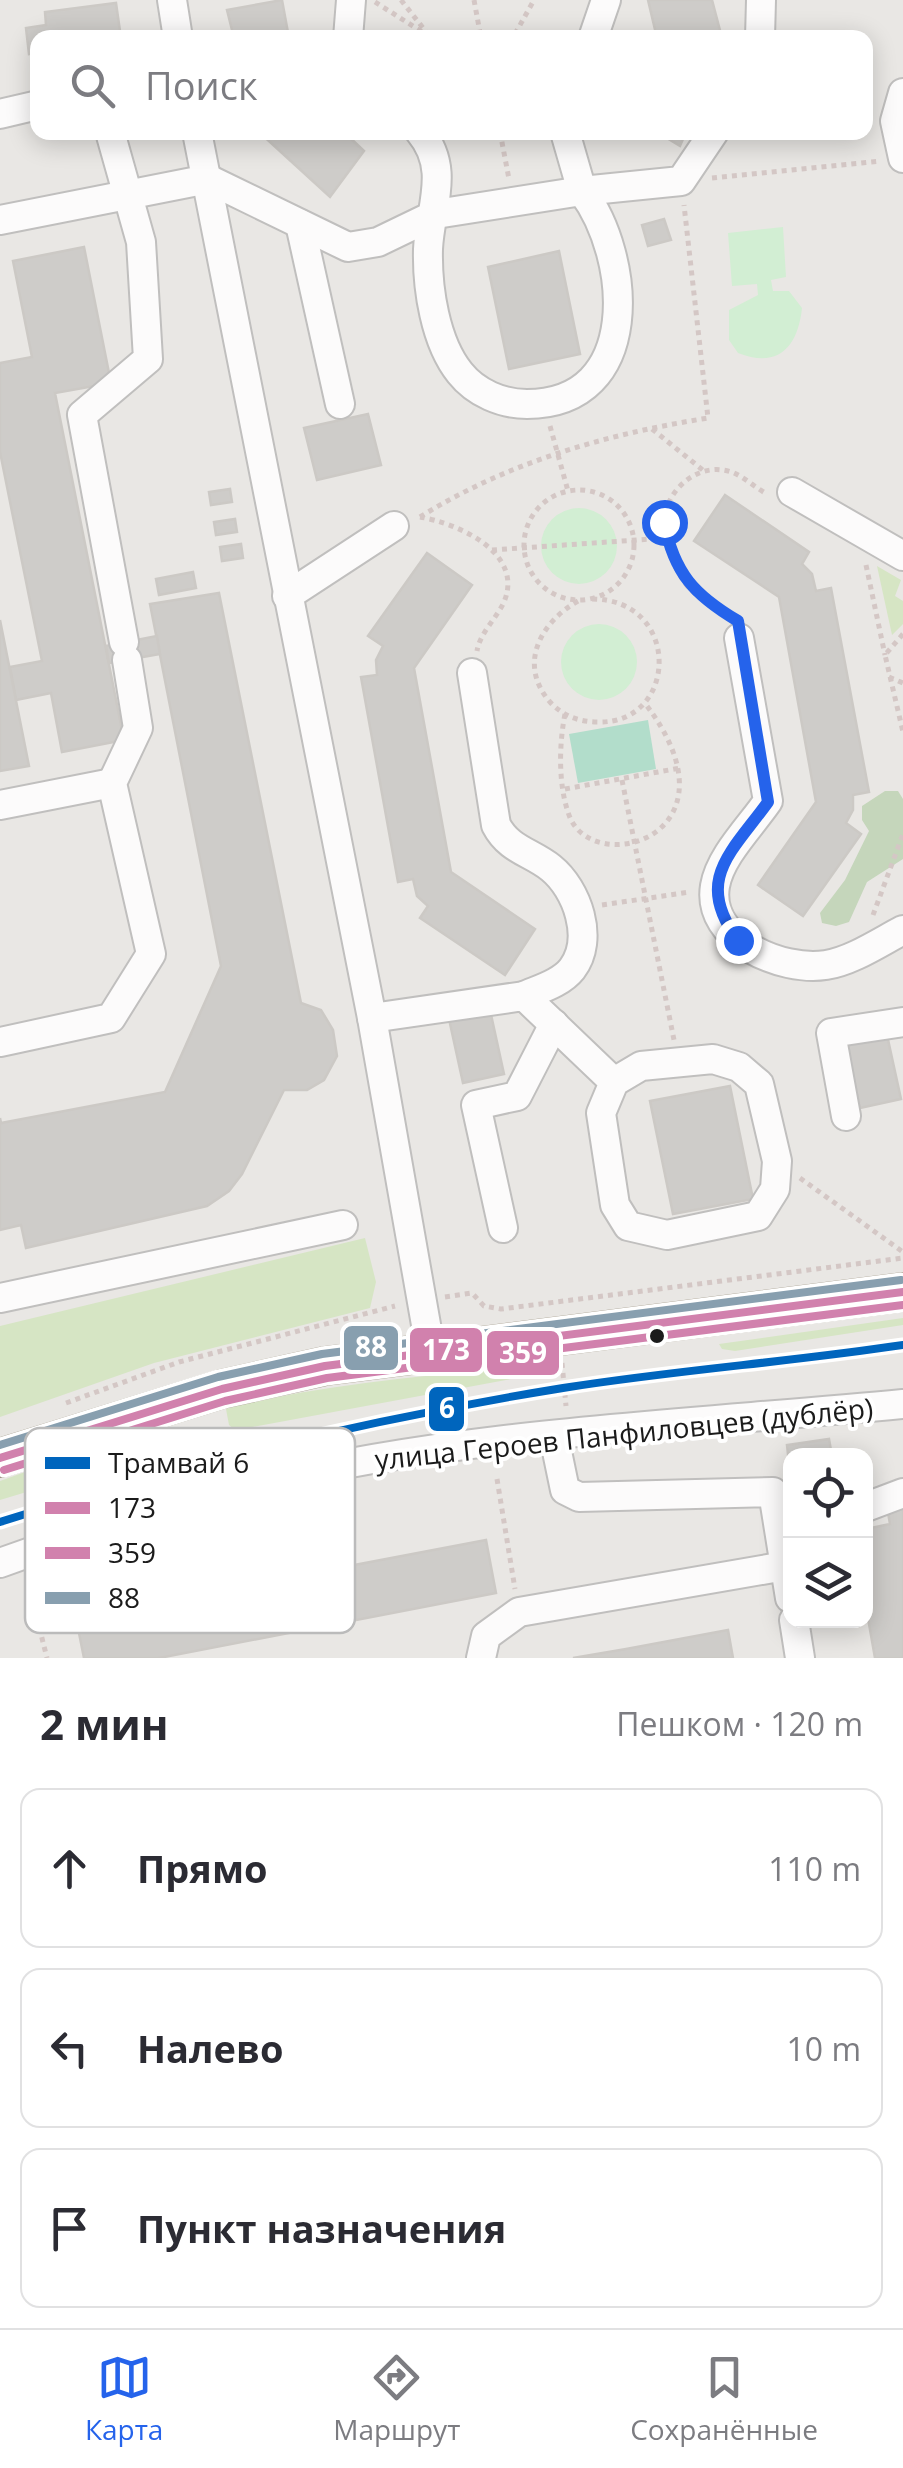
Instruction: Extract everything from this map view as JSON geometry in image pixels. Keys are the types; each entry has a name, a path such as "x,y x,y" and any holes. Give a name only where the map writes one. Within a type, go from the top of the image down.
{"main road":[{"path":"97,1428 222,1389 325,1366 903,1292"},
{"path":"0,1458 25,1450"}],"street":[{"path":"172,0 177,30"},
{"path":"349,30 351,0"},
{"path":"596,30 606,0"},
{"path":"760,30 761,0"},
{"path":"894,160 894,121 903,93"},
{"path":"0,114 30,108"},
{"path":"0,1042 111,1018 150,954 112,783 138,728 82,415 148,359 142,242 112,140"},
{"path":"199,140 372,1018 431,1353"},
{"path":"427,140 434,149 436,214 428,247 432,299 442,339 459,373 480,391 509,404 545,404 576,392 600,371 614,344 618,302 612,244 598,212 582,191 566,140"},
{"path":"0,220 208,180 348,247 378,242 436,214 582,191 681,181 709,140"},
{"path":"300,224 340,404"},
{"path":"784,496 902,554"},
{"path":"287,596 407,521"},
{"path":"738,638 768,802 721,868 714,889 720,917 738,940 762,955 790,963 826,965 903,930"},
{"path":"372,1018 524,996 556,982 573,968 582,946 579,908 569,886 550,867 511,846 496,826 472,673"},
{"path":"0,806 112,783"},
{"path":"524,996 614,1082"},
{"path":"846,1116 831,1032 903,1022"},
{"path":"502,1228 476,1105 517,1096 554,1024"},
{"path":"713,1059 739,1066 759,1084 777,1162 774,1189 758,1216 667,1234 628,1226 615,1206 601,1113 614,1082 642,1066 713,1059"},
{"path":"0,1298 343,1225"},
{"name":"улица Героев Панфиловцев (дублёр)","path":"355,1464 554,1438 903,1404"},
{"path":"554,1438 564,1490 579,1497 773,1492 784,1538"},
{"path":"873,1504 903,1493"},
{"path":"481,1658 486,1636 518,1612 783,1548"},
{"name":"улица Героев Панфиловцев (дублёр)","path":"0,1563 25,1554"},
{"path":"795,1628 800,1658"}],"path":[{"path":"372,0 420,30"},
{"path":"401,0 424,30"},
{"path":"474,0 480,30"},
{"path":"517,30 534,0"},
{"path":"502,140 514,202"},
{"path":"407,521 556,452 708,418 681,181 894,160"},
{"path":"545,404 568,491"},
{"path":"650,428 704,472"},
{"path":"738,638 738,621 688,586 674,565 664,522 672,496 687,478 704,472 731,472 784,496"},
{"path":"578,601 549,592 532,576 523,550 533,513 548,498 568,491 600,494 617,505 634,541 624,577 592,599"},
{"path":"407,521 455,523 492,550 506,578 505,600 478,644 472,673"},
{"path":"858,530 903,732"},
{"path":"492,550 666,538"},
{"path":"592,599 612,599 630,606 655,636 658,675 644,702 622,718 606,722 583,722 564,714 539,685 536,646 556,613 578,601 592,599"},
{"path":"885,655 903,634"},
{"path":"890,676 903,683"},
{"path":"564,714 559,741 569,818 588,836 604,842 635,843 652,836 670,819 680,798 680,768 644,702"},
{"path":"565,789 680,768"},
{"path":"622,780 678,1062"},
{"path":"859,952 903,834"},
{"path":"579,908 714,889"},
{"path":"777,1162 903,1255"},
{"path":"60,1405 179,1362 363,1312 422,1301 472,1293 484,1306 501,1309 903,1255"},
{"path":"554,1301 568,1400 554,1438"},
{"path":"498,1479 518,1612"},
{"path":"41,1633 47,1658"}],"green space":[{"path":"783,227 786,277 771,280 773,291 789,291 802,308 796,334 791,344 775,356 738,353 729,340 729,310 758,295 757,284 732,286 728,233"},
{"path":"579,508 606,519 617,546 606,573 579,584 552,573 541,546 552,519"},
{"path":"877,566 901,580 895,596 903,601 903,624 892,635"},
{"path":"599,624 626,635 637,662 626,689 599,700 572,689 561,662 572,635"},
{"path":"648,720 656,769 578,783 569,734"},
{"path":"885,791 898,791 903,799 903,859 867,882 849,922 836,926 822,923 820,913 845,880 869,831 862,820 862,806"},
{"path":"365,1238 376,1282 370,1308 154,1363 0,1417 0,1326"},
{"path":"903,1318 903,1325 735,1351 722,1349 719,1344"},
{"path":"541,1363 538,1374 246,1428 229,1425 226,1409 341,1386"},
{"path":"25,1472 25,1492 0,1500 0,1481"}],"building":[{"path":"282,0 288,30 232,30 227,10"},
{"path":"648,0 712,0 720,30 655,30"},
{"path":"116,3 120,30 30,30 29,54 26,28 46,25 45,12"},
{"path":"268,140 352,140 364,151 330,197"},
{"path":"664,219 671,240 648,246 642,225"},
{"path":"84,247 111,383 55,393 124,740 62,752 51,693 16,700 10,667 42,661 0,452 0,363 32,357 13,261"},
{"path":"559,251 580,354 509,369 488,267"},
{"path":"368,414 381,465 317,480 304,428"},
{"path":"230,489 232,502 211,505 209,492"},
{"path":"725,495 809,552 802,564 812,574 816,591 831,588 869,792 853,795 853,810 846,823 861,834 803,916 758,885 816,802 779,597 694,541"},
{"path":"235,519 237,532 216,535 214,522"},
{"path":"241,544 243,558 222,561 220,547"},
{"path":"427,553 472,585 414,668 451,872 535,929 505,975 420,918 428,906 417,896 413,879 398,882 361,677 377,675 376,660 383,646 368,636"},
{"path":"193,572 196,588 159,595 156,579"},
{"path":"219,593 301,1003 321,1010 333,1030 337,1056 324,1080 307,1090 284,1090 242,1174 229,1191 207,1206 26,1248 21,1225 0,1230 0,1118 1,1123 165,1092 221,966 150,604"},
{"path":"0,620 29,766 0,771"},
{"path":"157,636 160,654 109,663 106,646"},
{"path":"490,1010 504,1074 463,1083 449,1019"},
{"path":"887,1035 901,1099 860,1108 846,1043"},
{"path":"730,1086 753,1199 673,1214 650,1101"},
{"path":"829,1439 831,1448 787,1448 787,1445"},
{"path":"903,1505 903,1658 875,1658 870,1628 873,1628 873,1528 890,1524 887,1507"},
{"path":"486,1540 496,1593 355,1620 355,1565"},
{"path":"728,1630 733,1658 573,1658 626,1649"},
{"path":"79,1633 289,1633 159,1658 84,1658"}],"tram line":[{"name":"6","path":"355,1428 605,1382 903,1345"},
{"name":"6","path":"0,1522 25,1514"}],"transit line":[{"name":"88","path":"54,1428 218,1377 322,1354 901,1280"},
{"name":"173","path":"97,1428 222,1389 325,1366 903,1292"},
{"name":"359","path":"139,1428 225,1401 327,1378 903,1305"},
{"name":"88","path":"0,1445 25,1437"},
{"name":"173","path":"0,1458 25,1450"},
{"name":"359","path":"4,1470 25,1463"}],"route":[{"path":"664,522 674,565 688,586 738,621 768,802 721,868 714,889 720,917 738,940"}]}
